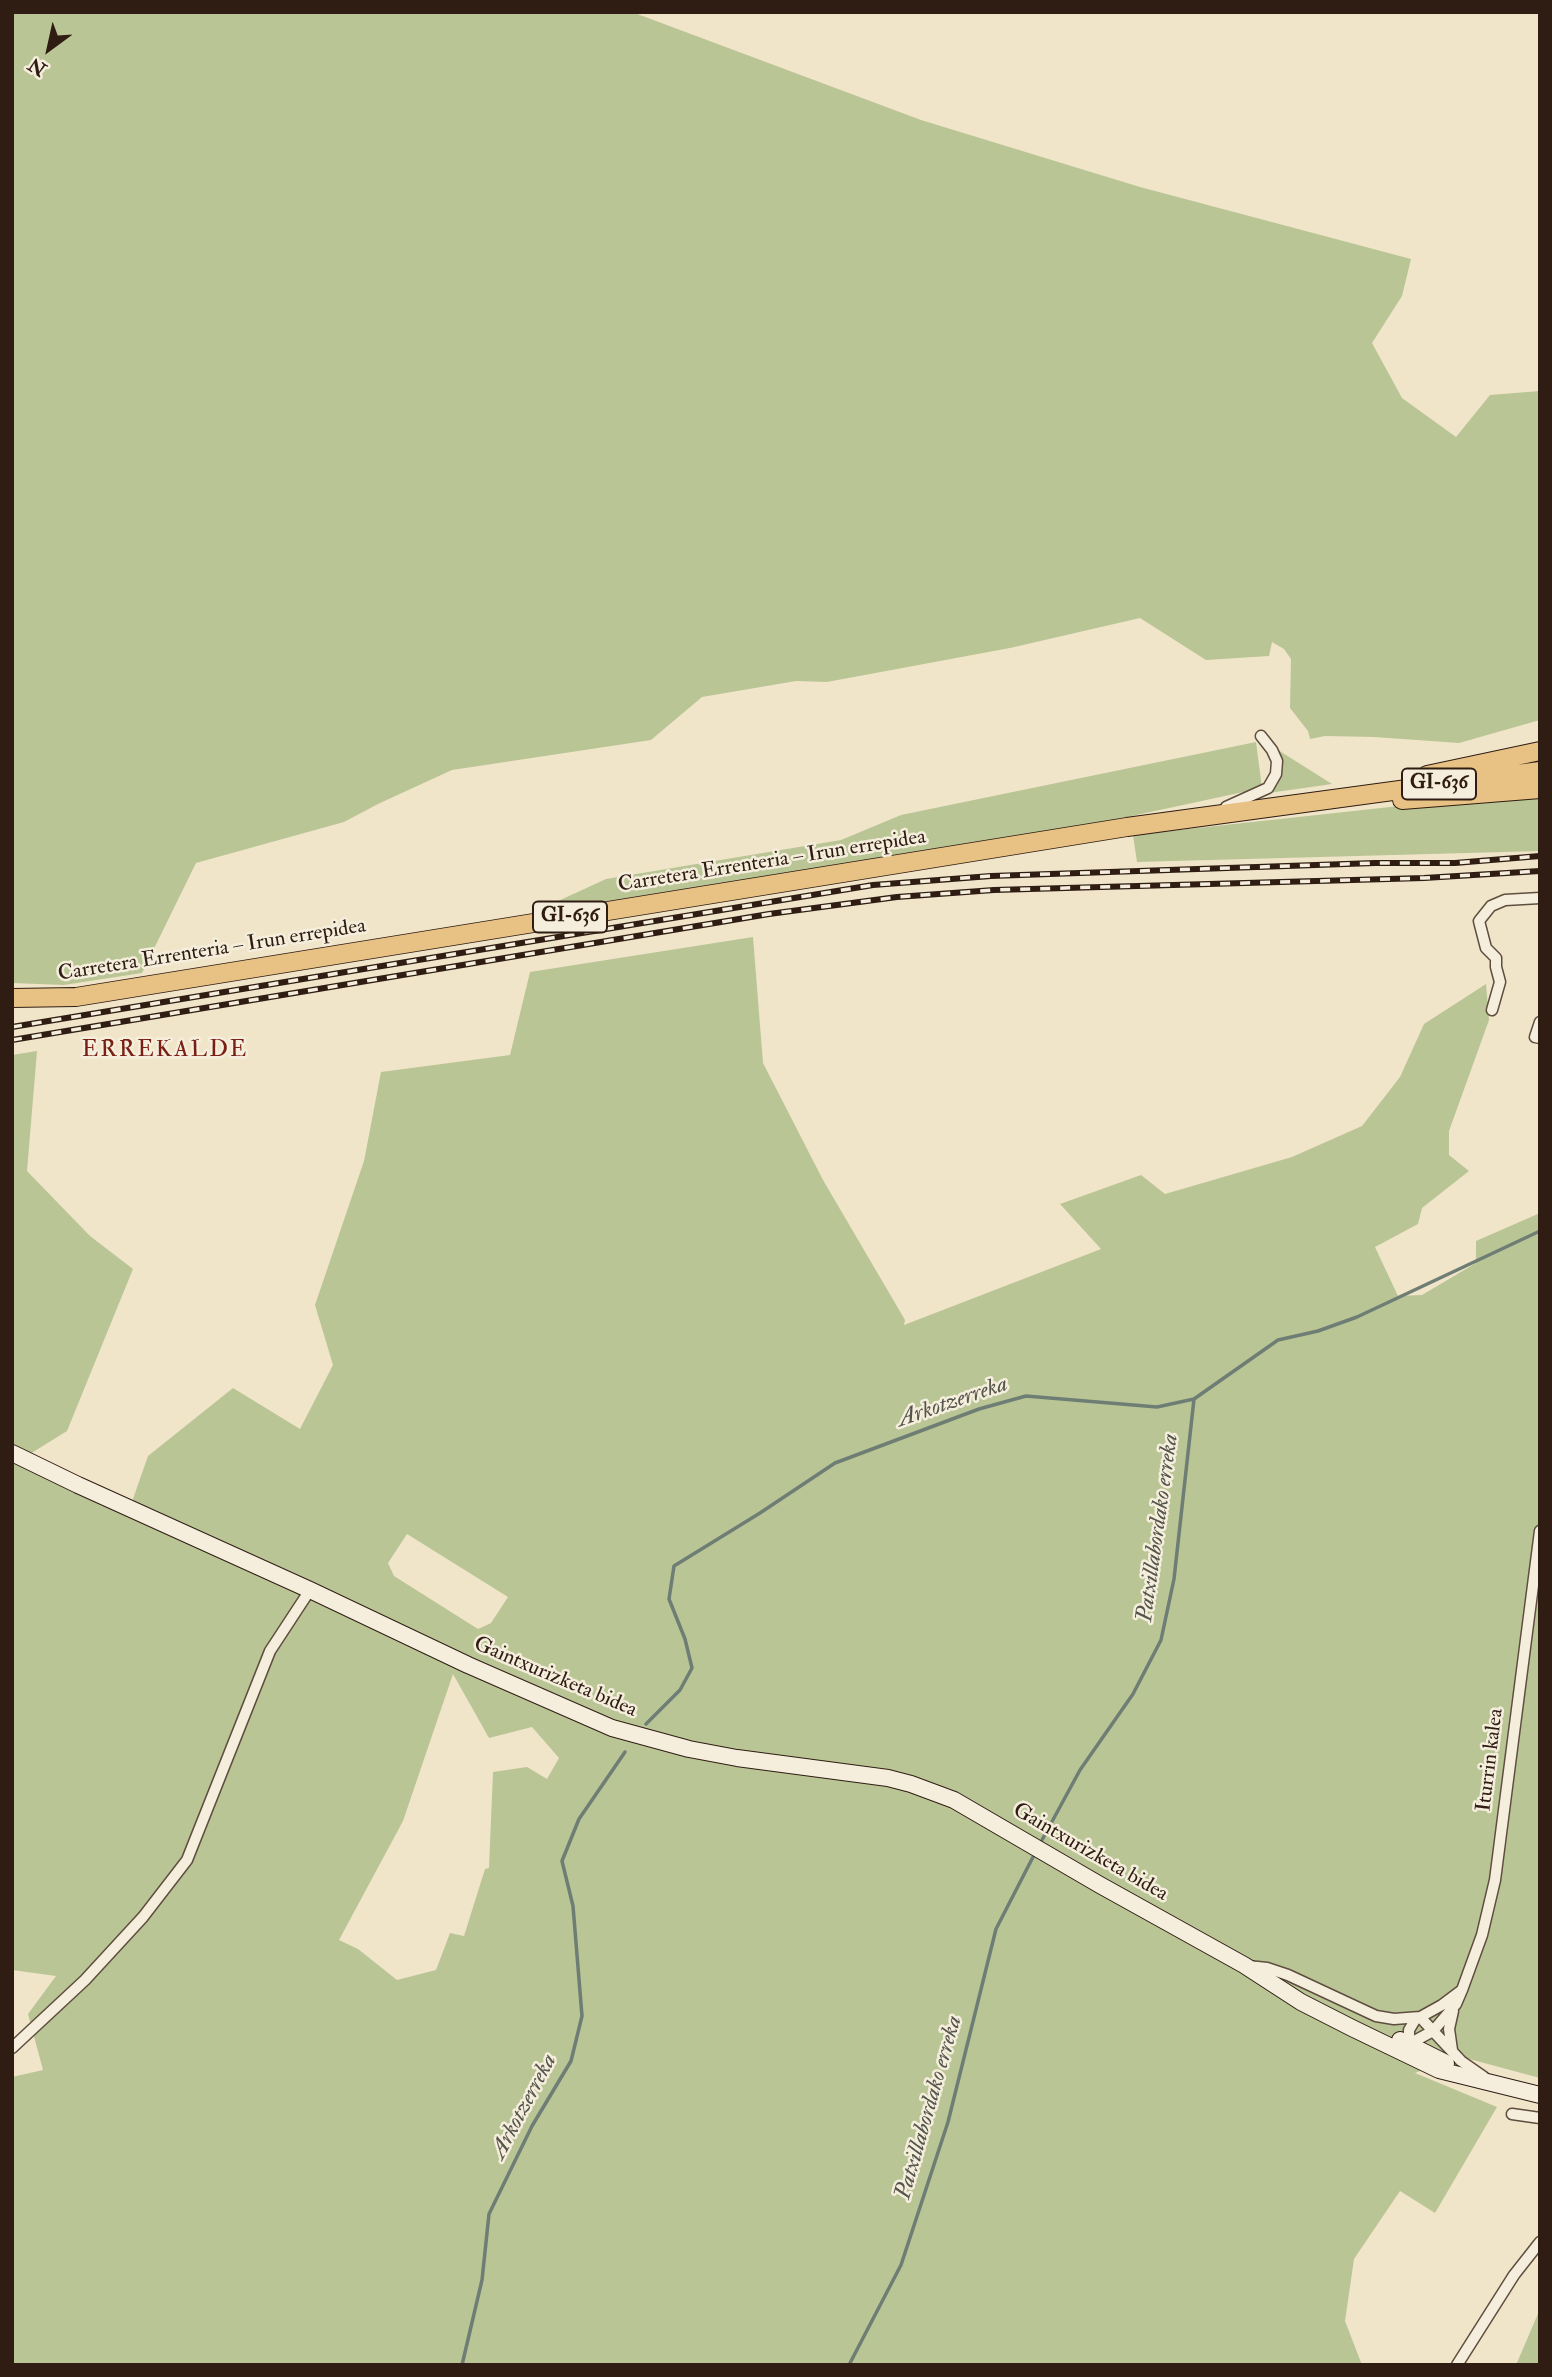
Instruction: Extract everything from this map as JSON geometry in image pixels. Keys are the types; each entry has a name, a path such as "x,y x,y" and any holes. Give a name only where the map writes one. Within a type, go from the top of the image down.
{"main road":[{"path":"1338,797 1349,789 1540,751"},
{"name":"Carretera Errenteria – Irun errepidea","path":"12,998 76,997 1201,817 1540,771"},
{"path":"1301,802 1324,807 1540,789"},
{"name":"Gaintxurizketa bidea","path":"12,1453 528,1692 623,1731 689,1749 888,1778 933,1791 975,1810 1100,1885 1244,1965 1301,2002 1421,2063 1457,2076 1540,2095"},
{"name":"Gaintxurizketa bidea","path":"1244,1965 1285,1982 1494,2084"},
{"name":"Gaintxurizketa bidea","path":"1352,2028 1368,2031 1396,2044 1409,2044"},
{"path":"1409,2044 1421,2063"}],"street":[{"path":"1201,817 1268,788 1276,774 1276,761 1272,750 1261,736"},
{"path":"1492,1010 1500,982 1496,958 1486,947 1479,921 1490,905 1505,900 1540,898"},
{"path":"1540,1022 1535,1037 1540,1038"},
{"name":"Iturrin kalea","path":"1453,2053 1449,2029 1482,1936 1495,1880 1540,1531"},
{"path":"12,2048 85,1980 143,1917 187,1860 270,1651 310,1590"},
{"path":"1244,1965 1267,1968 1288,1975 1376,2016 1394,2019 1420,2017"},
{"path":"1409,2044 1409,2029 1420,2017 1462,1990"},
{"name":"Iturrin kalea","path":"1409,2044 1433,2031 1456,2004"},
{"path":"1420,2017 1453,2053 1494,2084"},
{"path":"1512,2113 1540,2118"},
{"path":"1457,2365 1514,2274 1540,2242"}],"green space":[{"path":"12,12 632,12 921,120 1140,187 1411,259 1402,296 1372,343 1402,398 1456,437 1490,395 1540,391 1540,720 1459,743 1374,737 1325,736 1310,739 1308,731 1290,708 1291,659 1284,649 1272,642 1269,656 1206,660 1140,618 1010,648 827,682 796,681 702,697 651,740 452,770 344,822 196,863 142,973 64,985 12,983"},
{"path":"1256,742 1262,788 1039,836 557,910 556,902 606,879 841,840 901,815"},
{"path":"1278,750 1332,784 1269,793 1277,785 1281,775 1282,764"},
{"path":"1540,797 1540,851 1137,862 1133,835 1427,803"},
{"path":"753,937 763,1063 823,1180 905,1320 904,1325 1101,1249 1060,1204 1141,1175 1165,1194 1292,1157 1362,1126 1400,1077 1424,1024 1486,984 1489,1020 1449,1131 1449,1155 1469,1171 1422,1208 1418,1224 1375,1247 1398,1296 1422,1295 1476,1263 1476,1241 1540,1213 1540,2078 1458,2056 1415,2073 1497,2107 1435,2213 1400,2191 1354,2259 1345,2321 1362,2365 12,2365 12,2077 43,2070 28,2014 56,1976 12,1970 12,1055 37,1051 27,1171 90,1236 133,1269 67,1431 25,1457 127,1516 148,1456 233,1388 300,1429 333,1365 315,1305 364,1161 381,1072 510,1055 530,972","holes":["407,1534 508,1597 491,1623 478,1629 394,1576 388,1563","453,1674 489,1738 532,1727 559,1758 547,1779 527,1767 493,1772 489,1868 485,1869 464,1936 450,1933 436,1970 397,1980 358,1949 339,1940 403,1821"]},
{"path":"1540,2309 1540,2365 1516,2365"}],"waterway":[{"name":"Arkotzerreka","path":"646,1724 680,1690 692,1668 685,1639 669,1599 674,1566 835,1463 979,1409 1026,1396 1157,1407 1194,1399 1278,1340 1318,1331 1357,1317 1540,1231"},
{"name":"Patxillabordako erreka","path":"1042,1840 1080,1770 1133,1694 1161,1640 1174,1579 1194,1399"},
{"name":"Arkotzerreka","path":"462,2365 482,2280 489,2214 532,2126 571,2061 582,2016 573,1906 562,1861 579,1819 625,1752"},
{"name":"Patxillabordako erreka","path":"849,2365 901,2265 948,2122 996,1929 1033,1857"}],"railway":[{"path":"12,1027 873,885 991,876 1375,863 1455,863 1540,856"},
{"path":"12,1040 769,914 897,897 994,890 1424,878 1540,871"}],"district":[{"name":"ERREKALDE","path":"165,1051"}]}
